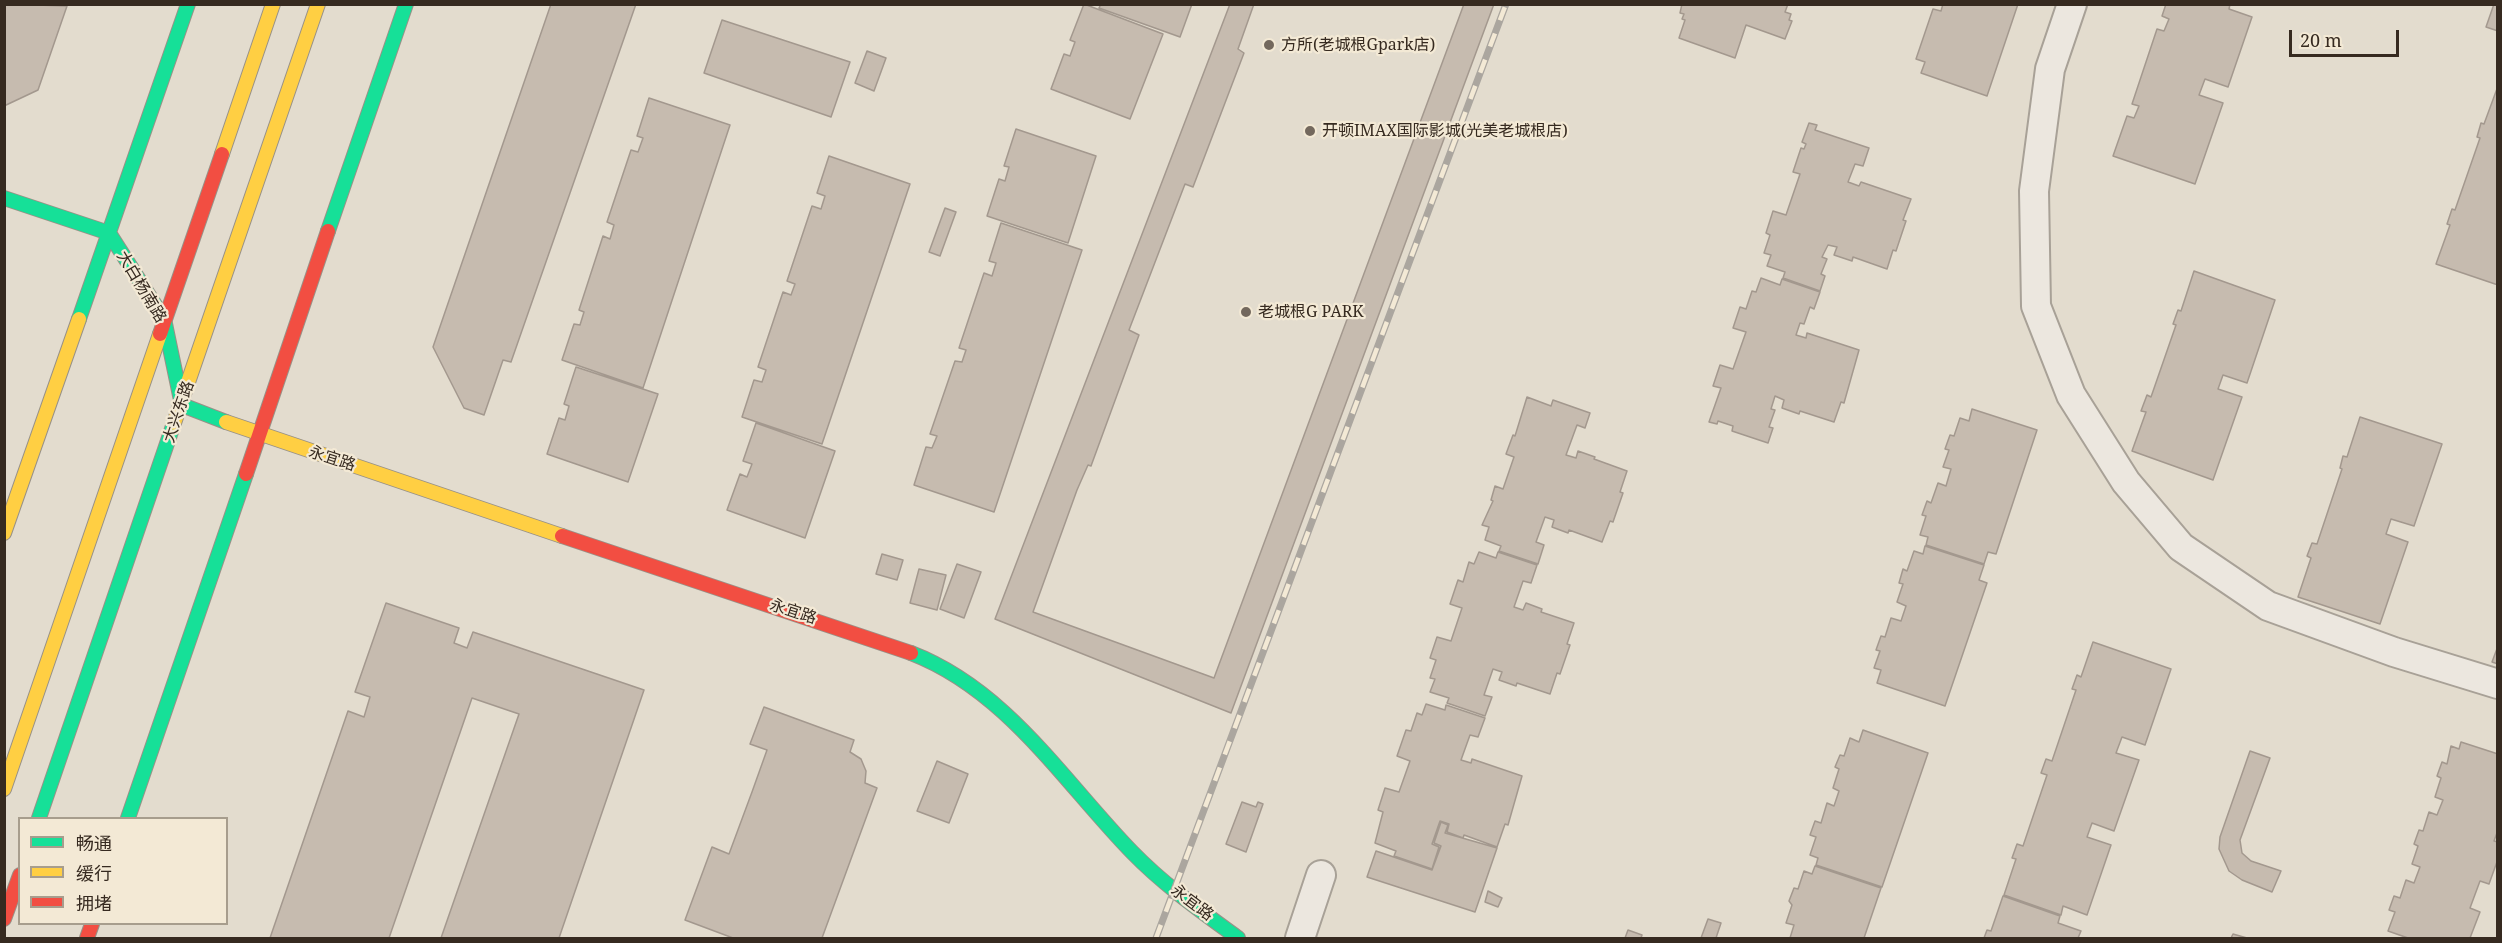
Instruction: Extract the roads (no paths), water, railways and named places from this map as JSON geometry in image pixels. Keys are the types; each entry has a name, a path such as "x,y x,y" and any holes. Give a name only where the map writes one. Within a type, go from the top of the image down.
{"main road":[{"path":"4,533 188,4"},
{"path":"4,789 273,4"},
{"name":"大兴东路","path":"40,817 318,4"},
{"path":"129,817 406,4"},
{"name":"大白杨南路","path":"4,198 109,233 164,319 182,405"},
{"path":"182,405 259,435"},
{"name":"永宜路","path":"259,435 878,641 933,663 999,708 1052,763 1132,853 1173,891 1238,939"},
{"path":"4,919 18,880"}],"street":[{"path":"2072,4 2050,69 2034,191 2036,306 2071,395 2126,482 2181,547 2268,606 2394,652 2498,684"},
{"path":"1300,939 1321,875"}],"railway":[{"path":"1156,938 1506,4"}],"place":[{"name":"方所(老城根Gpark店)","path":"1269,45"},
{"name":"开顿IMAX国际影城(光美老城根店)","path":"1310,131"},
{"name":"老城根G PARK","path":"1246,312"}]}
